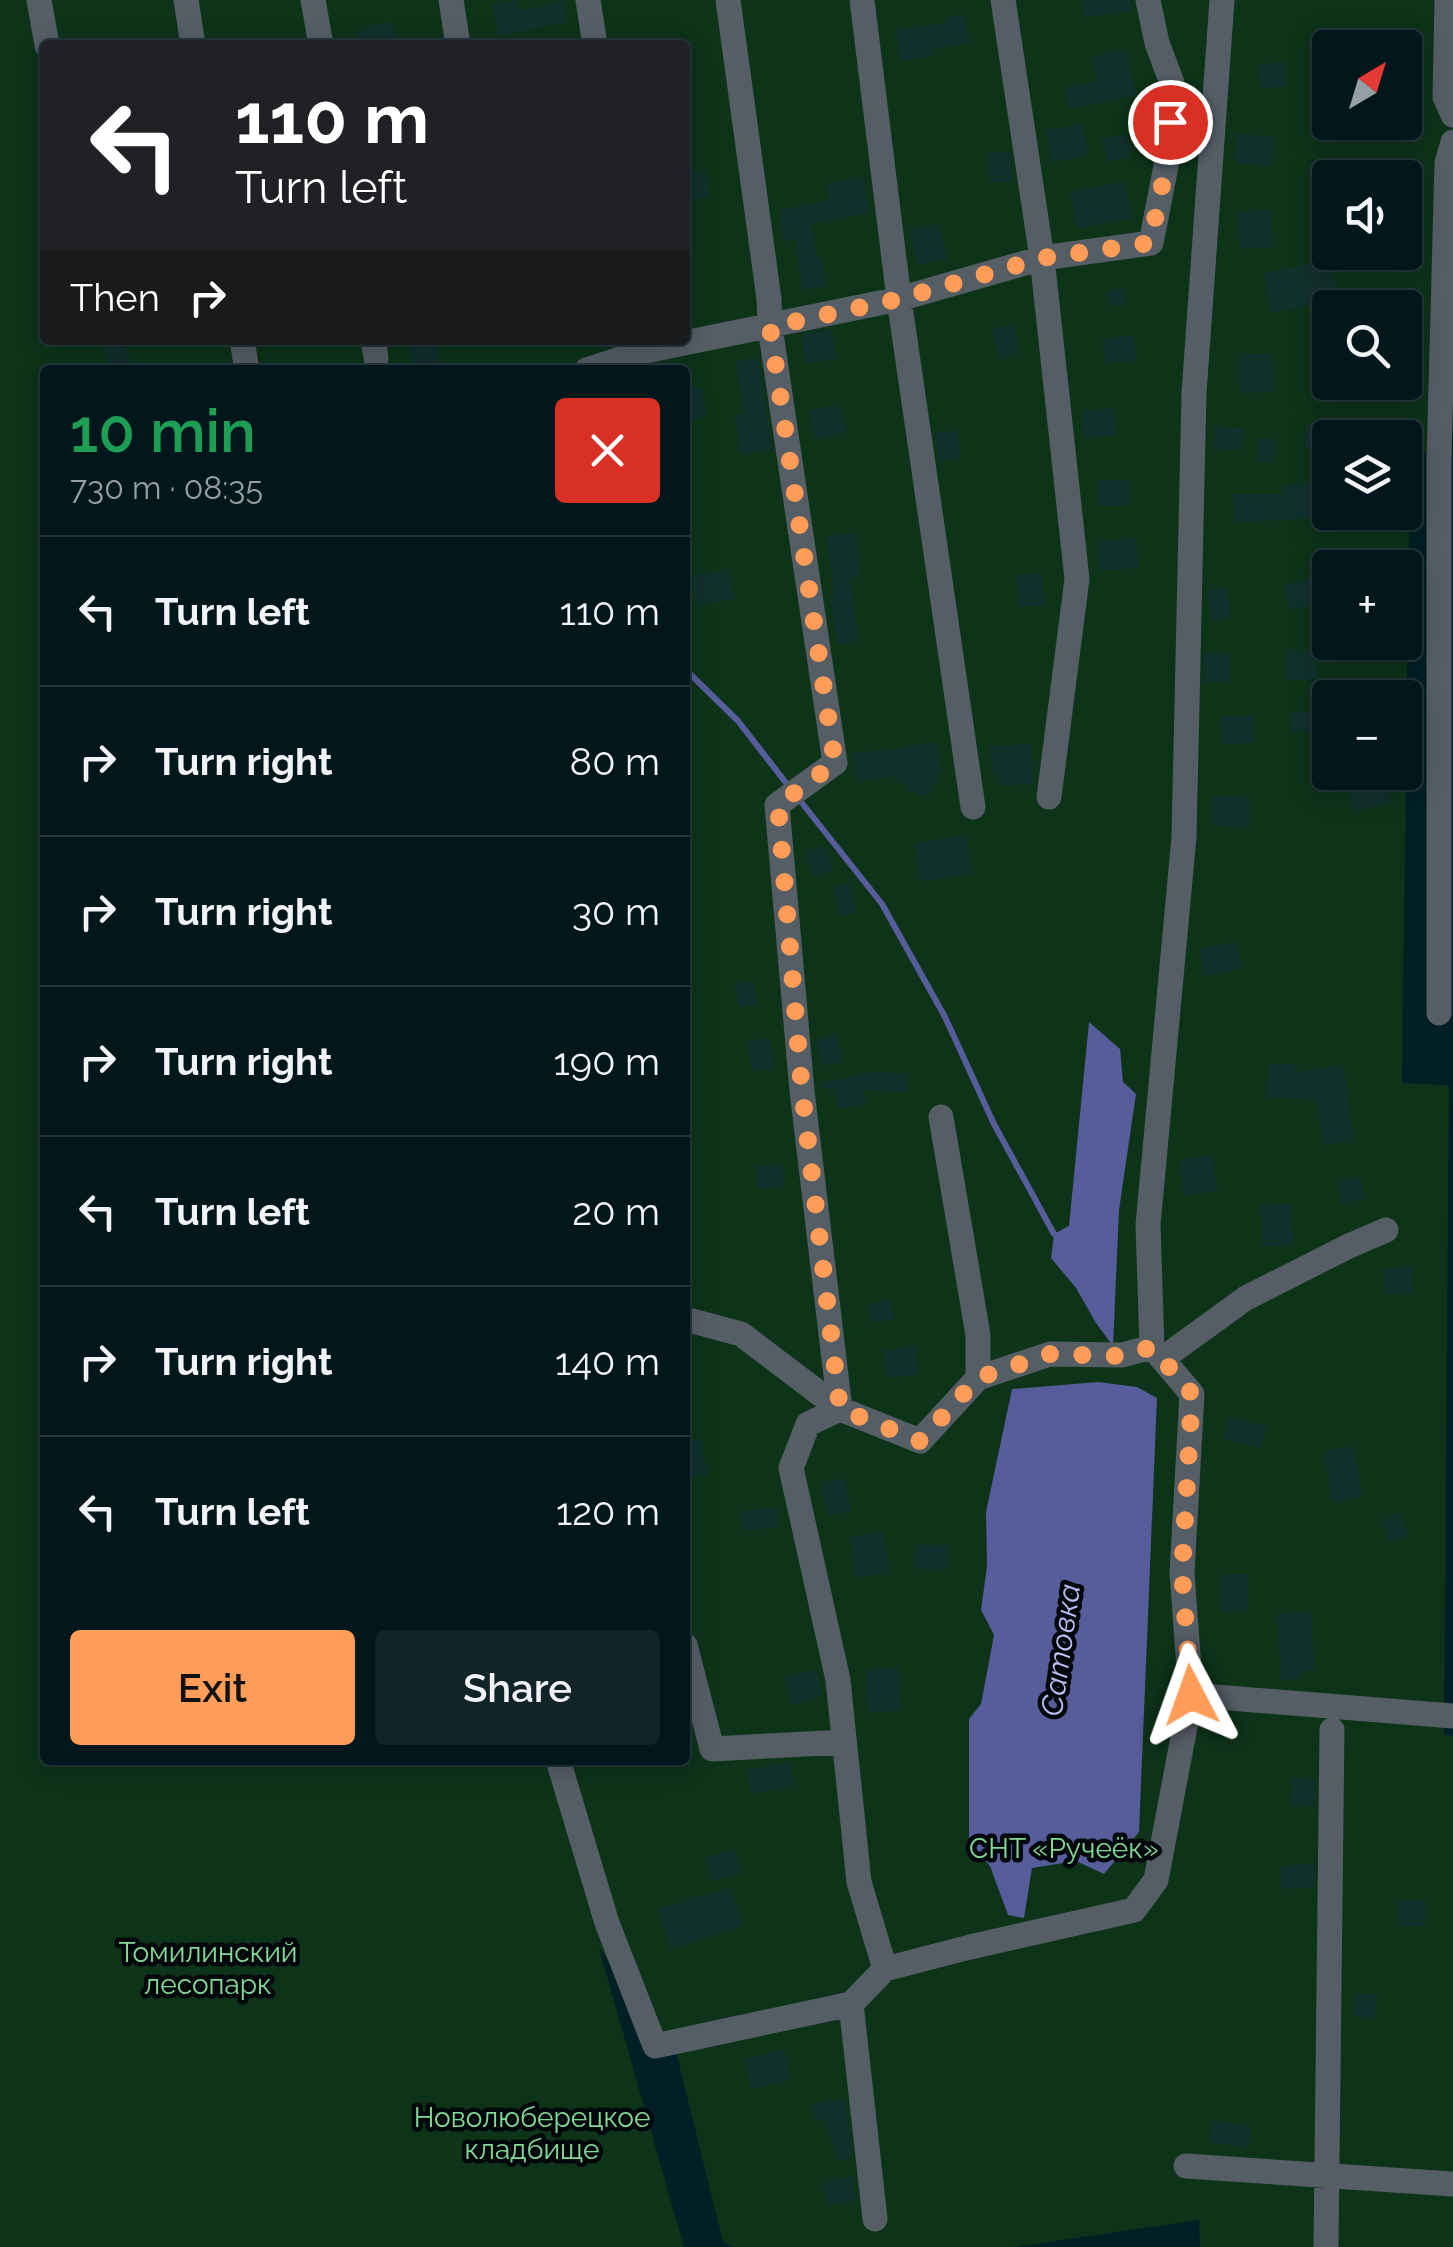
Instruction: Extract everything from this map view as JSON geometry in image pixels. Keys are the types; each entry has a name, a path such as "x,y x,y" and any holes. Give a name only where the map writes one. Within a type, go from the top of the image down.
{"street":[{"path":"40,0 47,40"},
{"path":"186,0 192,40"},
{"path":"313,0 320,40"},
{"path":"451,0 457,40"},
{"path":"588,0 594,40"},
{"path":"728,0 770,327 835,763 778,805 802,1091 840,1409"},
{"path":"862,0 899,299 973,807"},
{"path":"1003,0 1042,258 1077,579 1049,797"},
{"path":"690,344 899,299 1042,258 1150,243 1167,162 1172,83 1157,43 1148,0"},
{"path":"560,1765 607,1923 655,2046 851,2004 885,1969 1134,1910 1156,1880 1191,1695 1182,1573 1192,1394 1157,1353 1148,1225 1184,837 1194,394 1222,0"},
{"path":"1447,0 1444,97 1453,116"},
{"path":"1438,1013 1439,459 1447,163 1453,142"},
{"path":"605,365 686,345"},
{"path":"941,1116 978,1334 978,1378"},
{"path":"690,1319 741,1334 840,1409 920,1441 978,1378 1050,1354 1157,1353 1246,1298 1386,1230"},
{"path":"840,1409 808,1424 791,1468 838,1680 859,1882 885,1969"},
{"path":"690,1664 712,1750 844,1742"},
{"path":"1191,1695 1453,1716"},
{"path":"1326,2247 1332,1730"},
{"path":"851,2004 875,2219"},
{"path":"1186,2166 1453,2184"}],"green space":[{"name":"СНТ «Ручеёк»","path":"0,0 1453,0 1452,452 1422,453 1422,420 1312,420 1312,530 1409,530 1409,550 1312,550 1312,660 1407,660 1407,680 1312,680 1312,790 1406,790 1402,1083 1449,1085 1444,1734 1453,1736 1453,2247 1200,2247 1199,2220 1014,2247 733,2247 723,2242 676,2052 599,1948 684,2247 0,2247"}],"water":[{"path":"1089,1022 1120,1049 1123,1082 1136,1094 1119,1210 1113,1346 1076,1288 1051,1258 1054,1234 1069,1226"},
{"name":"Сатовка","path":"1098,1382 1137,1387 1157,1398 1139,1832 1104,1874 1076,1861 1032,1868 1024,1918 1008,1915 990,1866 969,1843 969,1719 981,1704 994,1635 981,1610 987,1566 986,1512 1012,1389"}],"building":[{"path":"517,0 519,11 562,0 567,22 499,36 492,5"},
{"path":"1082,0 1131,0 1132,11 1084,17"},
{"path":"964,14 970,43 932,50 933,56 900,61 896,30 947,23 946,18"},
{"path":"392,21 397,40 359,40 356,31"},
{"path":"1126,49 1136,95 1070,109 1064,88 1097,81 1092,57"},
{"path":"1285,62 1287,86 1260,88 1258,64"},
{"path":"1083,124 1088,156 1052,162 1046,130"},
{"path":"1127,134 1131,157 1107,162 1102,139"},
{"path":"1236,134 1274,136 1272,166 1235,163"},
{"path":"1010,152 1013,181 990,182 988,153"},
{"path":"706,170 709,197 690,199 690,172"},
{"path":"862,177 870,212 811,224 826,286 802,290 795,239 784,241 778,210 829,201 826,184"},
{"path":"1125,181 1132,218 1077,229 1070,192"},
{"path":"1271,210 1273,247 1240,249 1238,212"},
{"path":"939,224 947,259 917,265 909,230"},
{"path":"1312,264 1312,270 1333,270 1337,290 1312,290 1312,305 1271,313 1264,273"},
{"path":"1123,288 1126,305 1110,307 1107,291"},
{"path":"1015,324 1019,353 998,358 992,328"},
{"path":"832,329 835,360 805,363 802,335"},
{"path":"1134,336 1136,361 1104,363 1103,338"},
{"path":"102,345 124,345 131,365 109,365"},
{"path":"409,345 437,345 440,365 413,365"},
{"path":"1272,354 1274,392 1240,393 1239,355"},
{"path":"758,357 772,450 740,454 735,415 745,414 735,361"},
{"path":"701,386 707,416 690,420 690,388"},
{"path":"839,403 846,432 816,440 809,411"},
{"path":"1114,408 1117,435 1084,438 1081,411"},
{"path":"1306,425 1312,425 1312,447 1305,447"},
{"path":"1214,427 1243,428 1242,450 1213,449"},
{"path":"957,430 961,458 939,462 935,433"},
{"path":"1257,438 1275,438 1275,462 1257,462"},
{"path":"1097,480 1129,480 1129,506 1097,506"},
{"path":"1312,483 1312,518 1234,523 1233,494 1282,494 1282,485"},
{"path":"856,533 861,577 850,578 859,642 837,645 827,536"},
{"path":"1136,538 1138,568 1099,571 1097,541"},
{"path":"729,570 734,599 696,605 692,575"},
{"path":"1041,573 1044,605 1019,607 1016,575"},
{"path":"1309,578 1312,604 1290,610 1283,585"},
{"path":"1227,588 1230,618 1211,620 1207,590"},
{"path":"1286,651 1312,651 1312,660 1317,660 1318,679 1286,680"},
{"path":"1204,653 1230,653 1230,682 1204,682"},
{"path":"1312,711 1312,731 1291,732 1290,712"},
{"path":"1253,715 1255,742 1223,744 1221,717"},
{"path":"936,741 942,773 937,774 939,783 930,785 932,793 916,796 915,790 906,792 904,781 898,782 896,776 857,782 852,754"},
{"path":"1031,744 1034,784 1000,786 999,772 992,773 990,747"},
{"path":"1348,790 1387,790 1390,802 1354,812"},
{"path":"1213,796 1249,797 1249,827 1213,826"},
{"path":"966,835 972,874 920,881 915,843"},
{"path":"824,845 833,870 814,877 805,852"},
{"path":"849,883 857,913 841,917 833,887"},
{"path":"1237,942 1242,969 1204,976 1199,949"},
{"path":"753,981 757,1004 739,1007 735,984"},
{"path":"837,1035 843,1061 822,1066 816,1040"},
{"path":"768,1037 775,1067 753,1072 746,1042"},
{"path":"1268,1064 1295,1064 1295,1072 1343,1065 1354,1140 1323,1145 1317,1099 1267,1098"},
{"path":"873,1072 908,1074 907,1092 863,1090 866,1104 838,1109 834,1089 823,1088 823,1082"},
{"path":"1212,1155 1217,1191 1184,1196 1179,1160"},
{"path":"782,1164 784,1187 757,1189 756,1166"},
{"path":"1359,1176 1365,1198 1342,1204 1337,1182"},
{"path":"1291,1204 1293,1245 1263,1246 1261,1205"},
{"path":"1412,1267 1412,1293 1385,1294 1384,1268"},
{"path":"891,1300 894,1320 871,1323 868,1304"},
{"path":"915,1346 919,1374 887,1378 883,1351"},
{"path":"1228,1417 1266,1426 1261,1448 1223,1439"},
{"path":"699,1438 708,1474 690,1479 690,1441"},
{"path":"1354,1446 1362,1497 1332,1502 1324,1451"},
{"path":"844,1478 851,1511 828,1516 821,1483"},
{"path":"777,1507 779,1527 743,1531 741,1511"},
{"path":"1401,1513 1408,1536 1389,1542 1382,1518"},
{"path":"883,1532 890,1572 856,1578 850,1537"},
{"path":"915,1545 947,1545 947,1569 915,1569"},
{"path":"1221,1574 1247,1574 1248,1611 1221,1611"},
{"path":"1311,1612 1314,1670 1301,1671 1301,1678 1281,1680 1277,1614"},
{"path":"898,1667 901,1710 868,1713 865,1670"},
{"path":"816,1669 823,1695 792,1705 784,1678"},
{"path":"790,1762 795,1786 751,1794 746,1770"},
{"path":"1293,1778 1315,1780 1315,1806 1290,1804"},
{"path":"734,1849 741,1873 713,1881 706,1857"},
{"path":"1314,1864 1314,1887 1281,1889 1280,1866"},
{"path":"730,1888 743,1925 671,1950 658,1909"},
{"path":"1399,1900 1425,1900 1425,1926 1399,1926"},
{"path":"1355,1993 1377,1995 1374,2018 1353,2016"},
{"path":"784,2049 791,2080 751,2089 744,2059"},
{"path":"845,2098 852,2157 838,2161 825,2120 816,2121 812,2104"},
{"path":"1213,2120 1251,2126 1248,2148 1210,2142"},
{"path":"852,2176 857,2200 827,2206 822,2182"}],"waterway":[{"path":"690,674 738,721 790,788"},
{"path":"798,798 882,904 945,1017 994,1124 1054,1234"}],"route":[{"path":"1170,122 1167,162 1150,243 1042,258 899,299 770,327 835,763 778,805 802,1091 840,1409 920,1441 978,1378 1050,1354 1122,1356 1152,1347 1192,1394 1182,1573 1191,1695"}],"park label":[{"name":"Томилинский лесопарк","path":"208,1968"},
{"name":"Новолюберецкое кладбище","path":"532,2133"}]}
